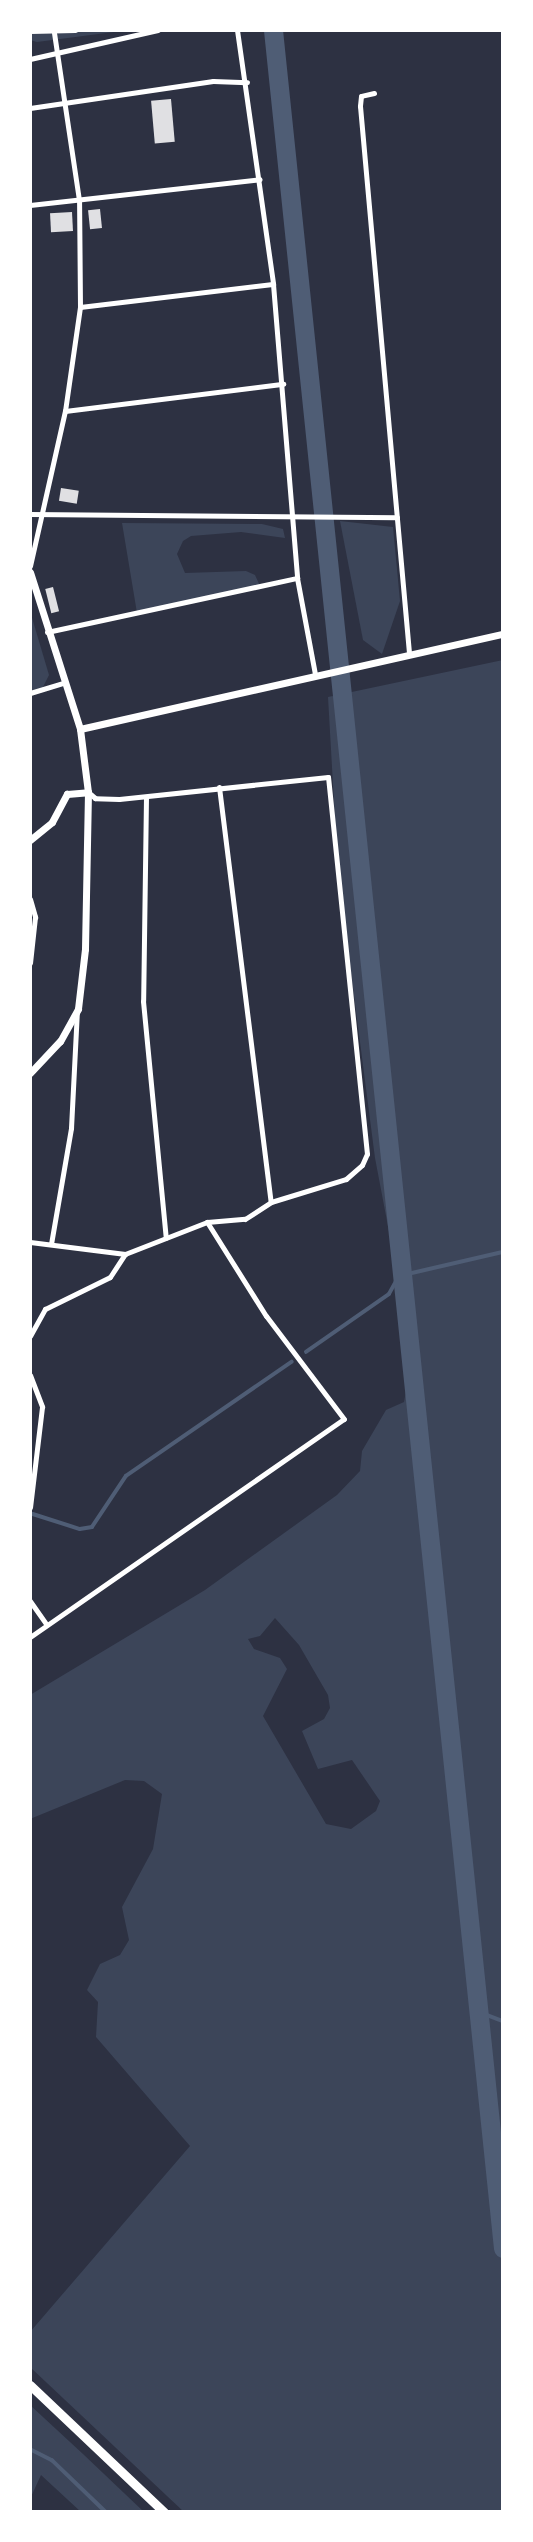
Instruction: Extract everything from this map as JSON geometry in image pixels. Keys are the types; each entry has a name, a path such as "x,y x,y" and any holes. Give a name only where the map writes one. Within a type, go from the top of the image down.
{"highway":[{"path":"30,2385 164,2512"}],"street":[{"path":"30,31 54,33 75,30"},
{"path":"30,59 158,30"},
{"path":"237,30 247,82 273,284 297,578 314,674"},
{"path":"30,566 44,514 65,411 80,307 79,201 54,33"},
{"path":"30,108 66,106 213,81 247,82"},
{"path":"374,93 361,96 360,106 409,653"},
{"path":"30,205 260,179"},
{"path":"80,307 273,284"},
{"path":"65,411 283,384"},
{"path":"30,514 397,517"},
{"path":"30,572 63,683 80,729 88,792 85,950 78,1009 71,1128 51,1244"},
{"path":"47,632 297,578"},
{"path":"80,729 314,674 503,634"},
{"path":"30,693 63,683"},
{"path":"30,840 52,822 67,794 88,792 103,799 328,777 367,1154 362,1165 346,1179 271,1202 244,1219 207,1222 125,1254 30,1242"},
{"path":"219,787 271,1202"},
{"path":"146,796 143,1001 166,1238"},
{"path":"30,899 34,918 30,962"},
{"path":"30,1073 60,1041 78,1009"},
{"path":"30,1637 344,1419 266,1316 207,1222"},
{"path":"30,1336 45,1309 110,1277 125,1254"},
{"path":"30,1375 42,1407 30,1507"},
{"path":"30,1601 46,1624"}],"shaded area":[{"path":"30,30 129,30 37,42 30,40"},
{"path":"340,521 393,527 400,601 382,654 363,640"},
{"path":"122,523 262,524 283,529 285,538 241,532 191,536 183,541 177,554 185,573 246,571 255,575 260,586 137,613"},
{"path":"30,611 49,675 43,687 30,691"},
{"path":"503,660 503,2512 184,2512 30,2367 30,2332 190,2146 96,2037 98,2002 87,1990 100,1964 120,1955 129,1940 122,1907 153,1849 162,1794 144,1781 125,1780 30,1819 30,1695 205,1590 337,1495 360,1471 362,1451 386,1410 404,1402 409,1375 398,1279 375,1158 338,872 328,697","holes":["275,1618 299,1645 328,1695 330,1708 324,1719 302,1731 318,1769 352,1760 380,1801 376,1811 351,1829 326,1824 263,1716 287,1669 280,1658 254,1649 248,1639 260,1636"]},
{"path":"30,2405 144,2512 81,2512 41,2475 30,2499"}],"building":[{"path":"171,99 175,142 155,144 151,101"},
{"path":"100,209 102,228 90,229 88,210"},
{"path":"72,212 73,231 51,232 50,213"},
{"path":"61,488 79,491 77,504 59,501"},
{"path":"53,587 59,611 51,613 45,589"}],"waterway":[{"path":"273,30 503,2248"},
{"path":"306,1352 389,1294 399,1276 503,1252"},
{"path":"33,1514 80,1529 92,1527 126,1476 291,1362"},
{"path":"479,2012 503,2021"},
{"path":"30,2449 52,2460 106,2512"}]}
